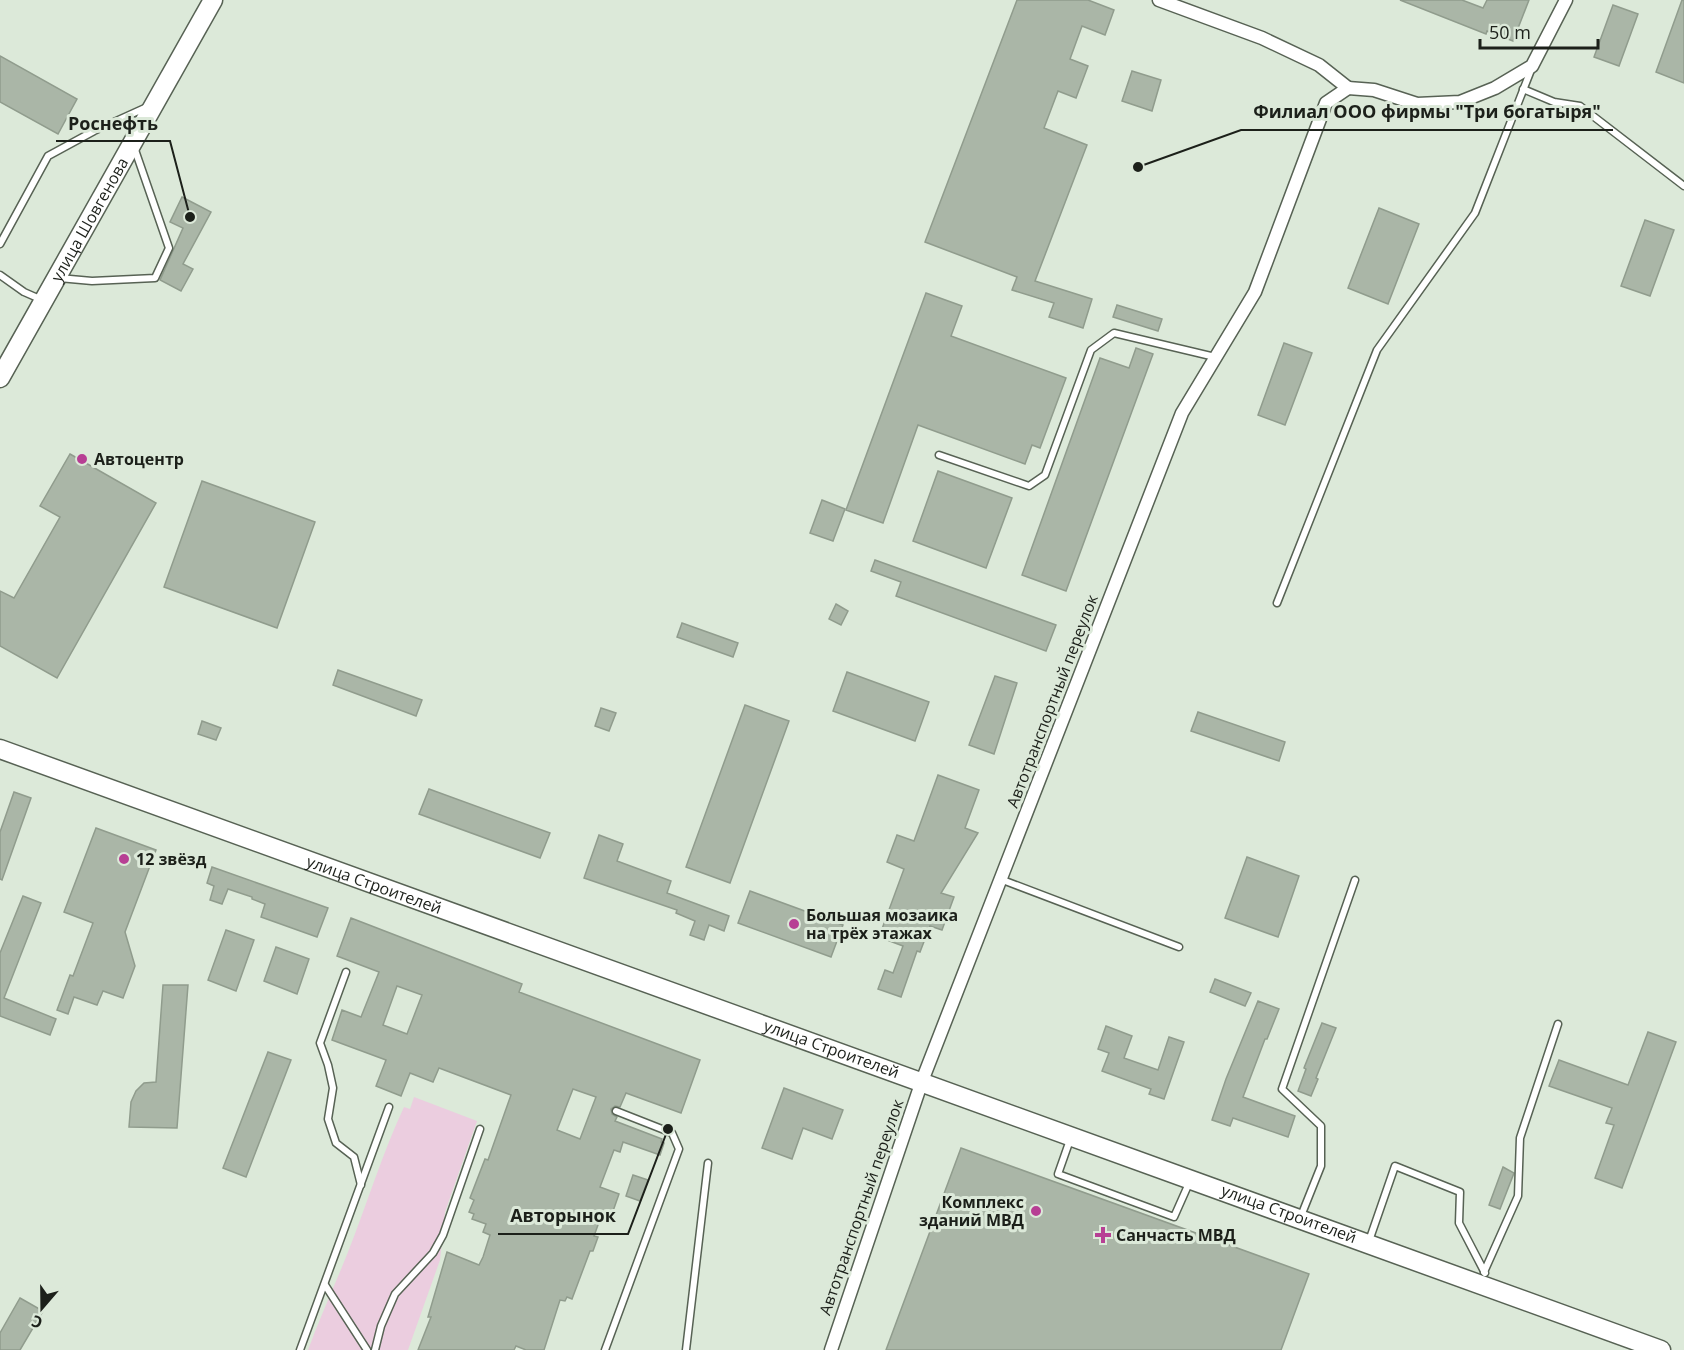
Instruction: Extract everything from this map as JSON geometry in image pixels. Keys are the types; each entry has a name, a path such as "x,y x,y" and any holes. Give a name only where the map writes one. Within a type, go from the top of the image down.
{"street":[{"name":"улица Шовгенова","path":"0,378 213,0"},
{"path":"1159,0 1262,39 1319,65 1348,88 1374,90 1417,104 1460,102 1495,88 1532,66 1562,12 1566,0"},
{"name":"Автотранспортный переулок","path":"831,1350 922,1081 1182,413 1255,292 1326,104 1348,88"},
{"name":"улица Строителей","path":"0,749 408,898 1368,1241 1488,1280 1660,1350"}],"lane":[{"path":"1277,603 1377,350 1475,213 1532,66"},
{"path":"1523,89 1554,102 1580,106 1684,186"},
{"path":"0,244 48,156 94,131 153,104"},
{"path":"56,277 92,282 154,278 169,248 132,142"},
{"path":"0,275 24,292 44,301"},
{"path":"939,455 1029,486 1045,475 1091,350 1114,333 1215,358"},
{"path":"1000,879 1179,946"},
{"path":"1301,1216 1321,1166 1321,1126 1282,1089 1355,880"},
{"path":"346,972 320,1043 333,1088 328,1119 336,1143 354,1157 361,1186"},
{"path":"1488,1280 1518,1196 1520,1138 1558,1024"},
{"path":"300,1350 389,1107"},
{"path":"604,1350 680,1149 672,1132 616,1111"},
{"path":"375,1350 381,1326 395,1294 433,1253 443,1235 480,1129"},
{"path":"1072,1135 1058,1174 1174,1217 1192,1177"},
{"path":"686,1350 708,1163"},
{"path":"1368,1241 1395,1166 1460,1192 1459,1223 1488,1280"},
{"path":"325,1285 367,1350"}],"shaded area":[{"path":"414,1097 477,1121 445,1212 440,1260 408,1350 308,1350 396,1125 404,1107 410,1109"}],"building":[{"path":"1017,0 1088,0 1114,10 1105,35 1082,26 1070,59 1088,66 1076,98 1058,91 1044,128 1087,145 1035,281 1092,299 1083,328 1049,317 1054,303 1012,290 1017,277 925,242"},
{"path":"1400,0 1462,0 1483,8 1487,0 1529,0 1513,41 1487,31 1486,34"},
{"path":"1682,0 1684,0 1684,83 1656,72"},
{"path":"1613,5 1638,14 1619,66 1594,57"},
{"path":"0,56 77,99 58,134 0,102"},
{"path":"1132,71 1161,80 1152,111 1122,101"},
{"path":"182,197 211,212 183,264 193,269 181,291 160,280 183,228 170,222"},
{"path":"1379,208 1419,224 1388,304 1348,288"},
{"path":"1645,220 1674,230 1650,296 1621,286"},
{"path":"926,293 962,306 951,336 1066,378 1040,448 1032,445 1025,464 918,425 883,523 846,510"},
{"path":"1117,305 1162,319 1158,331 1113,317"},
{"path":"1284,343 1312,353 1285,425 1258,415"},
{"path":"1136,348 1153,354 1066,591 1022,575 1100,358 1129,368"},
{"path":"70,454 156,503 57,678 0,646 0,591 14,598 60,517 40,506"},
{"path":"938,471 1012,498 986,568 913,541"},
{"path":"202,481 315,522 277,628 164,587"},
{"path":"822,500 845,509 833,541 810,533"},
{"path":"875,560 1056,625 1046,651 896,596 901,582 871,571"},
{"path":"836,604 848,611 841,625 829,619"},
{"path":"682,623 738,643 733,657 677,637"},
{"path":"338,670 422,700 416,716 333,685"},
{"path":"847,672 929,702 915,741 833,711"},
{"path":"995,676 1017,683 994,754 969,745"},
{"path":"745,705 789,721 730,883 686,867"},
{"path":"601,708 616,713 609,731 595,726"},
{"path":"1198,712 1285,742 1279,761 1191,731"},
{"path":"202,721 221,728 216,740 198,734"},
{"path":"938,775 979,790 965,828 978,833 941,893 954,897 942,930 930,926 920,952 917,951 901,997 878,989 885,970 893,973 903,946 879,937 904,869 887,862 897,835 914,841"},
{"path":"429,789 550,833 540,858 419,814"},
{"path":"14,792 31,798 2,880 0,879 0,832"},
{"path":"96,828 156,850 125,932 135,966 123,998 103,991 97,1005 74,997 68,1014 57,1010 93,923 64,912"},
{"path":"599,835 623,844 617,861 671,881 667,893 729,916 724,931 709,925 704,940 690,935 695,921 676,913 677,910 584,878"},
{"path":"1247,857 1299,876 1278,937 1225,918"},
{"path":"212,867 328,908 317,937 261,917 265,904 252,897 228,889 222,904 210,900 214,886 207,883"},
{"path":"750,891 843,925 831,957 738,923"},
{"path":"23,896 41,903 4,998 56,1019 50,1035 0,1016 0,953"},
{"path":"351,918 522,984 519,992 700,1060 681,1113 626,1093 620,1107 615,1106 611,1109 612,1114 617,1117 615,1121 662,1139 661,1142 664,1143 660,1155 623,1142 620,1152 614,1150 600,1187 619,1194 612,1214 603,1211 594,1236 598,1237 593,1251 590,1251 572,1299 567,1297 565,1301 560,1300 544,1350 526,1350 516,1346 514,1350 418,1350 431,1317 428,1317 447,1252 479,1265 483,1257 490,1235 483,1232 486,1224 472,1219 474,1214 469,1212 474,1200 470,1198 485,1159 488,1160 511,1095 439,1068 433,1082 410,1073 401,1096 376,1086 386,1060 332,1040 342,1010 361,1017 379,972 337,956","holes":["397,986 422,995 407,1034 383,1025","573,1089 596,1097 580,1139 557,1130"]},
{"path":"226,930 254,940 236,991 208,980"},
{"path":"276,947 309,959 297,994 264,981"},
{"path":"1215,979 1251,993 1245,1006 1210,992"},
{"path":"163,985 188,985 177,1128 129,1127 131,1102 136,1091 144,1083 156,1082"},
{"path":"1258,1001 1279,1009 1243,1097 1295,1116 1288,1137 1233,1118 1230,1126 1212,1120"},
{"path":"1322,1023 1336,1028 1311,1096 1298,1091 1306,1069 1304,1068"},
{"path":"1106,1026 1132,1036 1124,1058 1158,1070 1169,1037 1184,1042 1164,1099 1149,1094 1151,1089 1102,1071 1109,1053 1098,1049"},
{"path":"1648,1032 1676,1042 1622,1188 1595,1178 1614,1125 1606,1123 1612,1108 1549,1086 1559,1060 1628,1085"},
{"path":"268,1052 291,1060 246,1177 223,1168"},
{"path":"784,1088 843,1110 832,1139 803,1128 792,1159 762,1148"},
{"name":"Комплекс зданий МВД","path":"961,1148 1309,1274 1281,1350 886,1350"},
{"path":"1503,1167 1514,1173 1500,1209 1489,1205"},
{"path":"633,1175 648,1180 640,1201 626,1196"},
{"path":"20,1298 43,1311 20,1350 0,1350 0,1333"}],"place":[{"name":"Филиал ООО фирмы \"Три богатыря\"","path":"1138,167"},
{"name":"Роснефть","path":"190,217"},
{"name":"Автоцентр","path":"82,459"},
{"name":"12 звёзд","path":"124,859"},
{"name":"Большая мозаика на трёх этажах","path":"794,924"},
{"name":"Авторынок","path":"668,1129"},
{"name":"Комплекс зданий МВД","path":"1036,1211"},
{"name":"Санчасть МВД","path":"1103,1235"}]}
